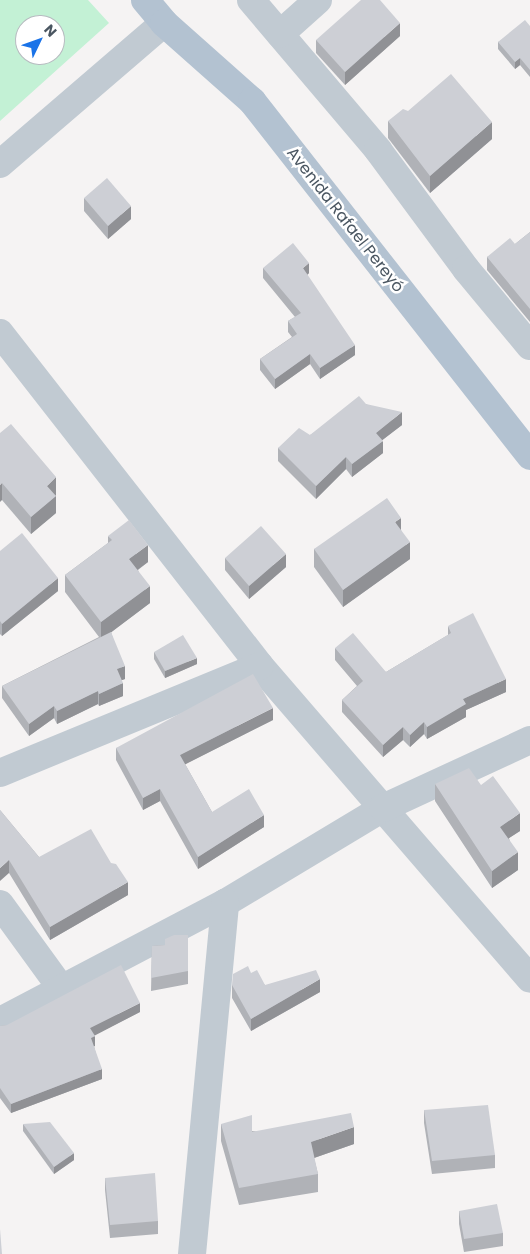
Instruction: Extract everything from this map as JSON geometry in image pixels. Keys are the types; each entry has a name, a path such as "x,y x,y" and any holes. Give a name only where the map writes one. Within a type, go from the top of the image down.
{"main road":[{"name":"Avenida Rafael Pereyó","path":"145,0 164,23 252,101 530,456"}],"street":[{"path":"251,0 378,150 466,269 530,346"},
{"path":"280,34 318,0"},
{"path":"0,164 164,23"},
{"path":"0,333 260,666 530,979"},
{"path":"0,773 260,666"},
{"path":"0,1020 225,902 383,808 530,740"},
{"path":"192,1254 225,902"},
{"path":"0,904 61,988"}],"green space":[{"path":"0,0 88,0 109,23 65,63 65,15 15,15 15,65 62,65 0,121"}],"building":[{"path":"361,0 380,0 400,23 345,72 316,40"},
{"path":"525,20 530,26 530,70 520,58 515,62 498,42"},
{"path":"451,74 492,122 430,176 388,121 403,109 408,111"},
{"path":"107,178 131,206 108,226 84,198"},
{"path":"530,232 530,309 487,257 510,238 515,244"},
{"path":"293,243 309,263 303,268 355,345 320,368 310,354 275,379 260,359 297,334 288,321 301,313 263,268"},
{"path":"359,396 366,404 402,412 376,433 383,441 352,464 346,457 316,486 278,448 299,428 310,435"},
{"path":"11,424 56,477 47,486 56,496 31,517 2,483 0,485 0,433"},
{"path":"387,498 401,518 395,522 410,542 343,590 314,549"},
{"path":"129,520 148,545 129,559 150,586 101,622 65,575 112,540 108,536"},
{"path":"261,526 286,554 249,586 225,558"},
{"path":"22,533 58,578 2,624 0,621 0,551"},
{"path":"473,613 506,679 463,699 466,704 427,727 424,722 410,735 403,727 383,745 342,700 363,681 335,648 353,633 386,672 451,633 448,626"},
{"path":"111,632 125,666 117,669 123,683 99,694 98,691 57,711 54,706 29,724 2,686"},
{"path":"183,635 197,658 165,671 154,652"},
{"path":"253,674 273,708 180,755 212,812 249,789 264,815 198,857 160,789 143,798 116,748"},
{"path":"469,768 481,785 493,776 520,813 500,827 518,852 492,871 435,784"},
{"path":"0,810 39,857 91,829 111,863 116,864 128,882 50,927 9,860 0,868"},
{"path":"174,935 188,935 188,971 151,978 152,946 165,945 165,939"},
{"path":"121,965 140,1003 90,1028 95,1036 91,1038 102,1069 11,1104 0,1088 0,1026 7,1025"},
{"path":"248,966 251,973 257,970 265,985 316,970 320,979 251,1019 232,985 233,974"},
{"path":"488,1105 495,1155 432,1161 424,1110"},
{"path":"351,1113 354,1127 311,1142 318,1174 239,1188 221,1124 252,1115 252,1132"},
{"path":"50,1122 74,1153 54,1167 23,1124"},
{"path":"155,1173 158,1221 110,1225 105,1178"},
{"path":"497,1204 503,1233 464,1239 459,1211"},
{"path":"0,1229 2,1254 0,1254"}]}
